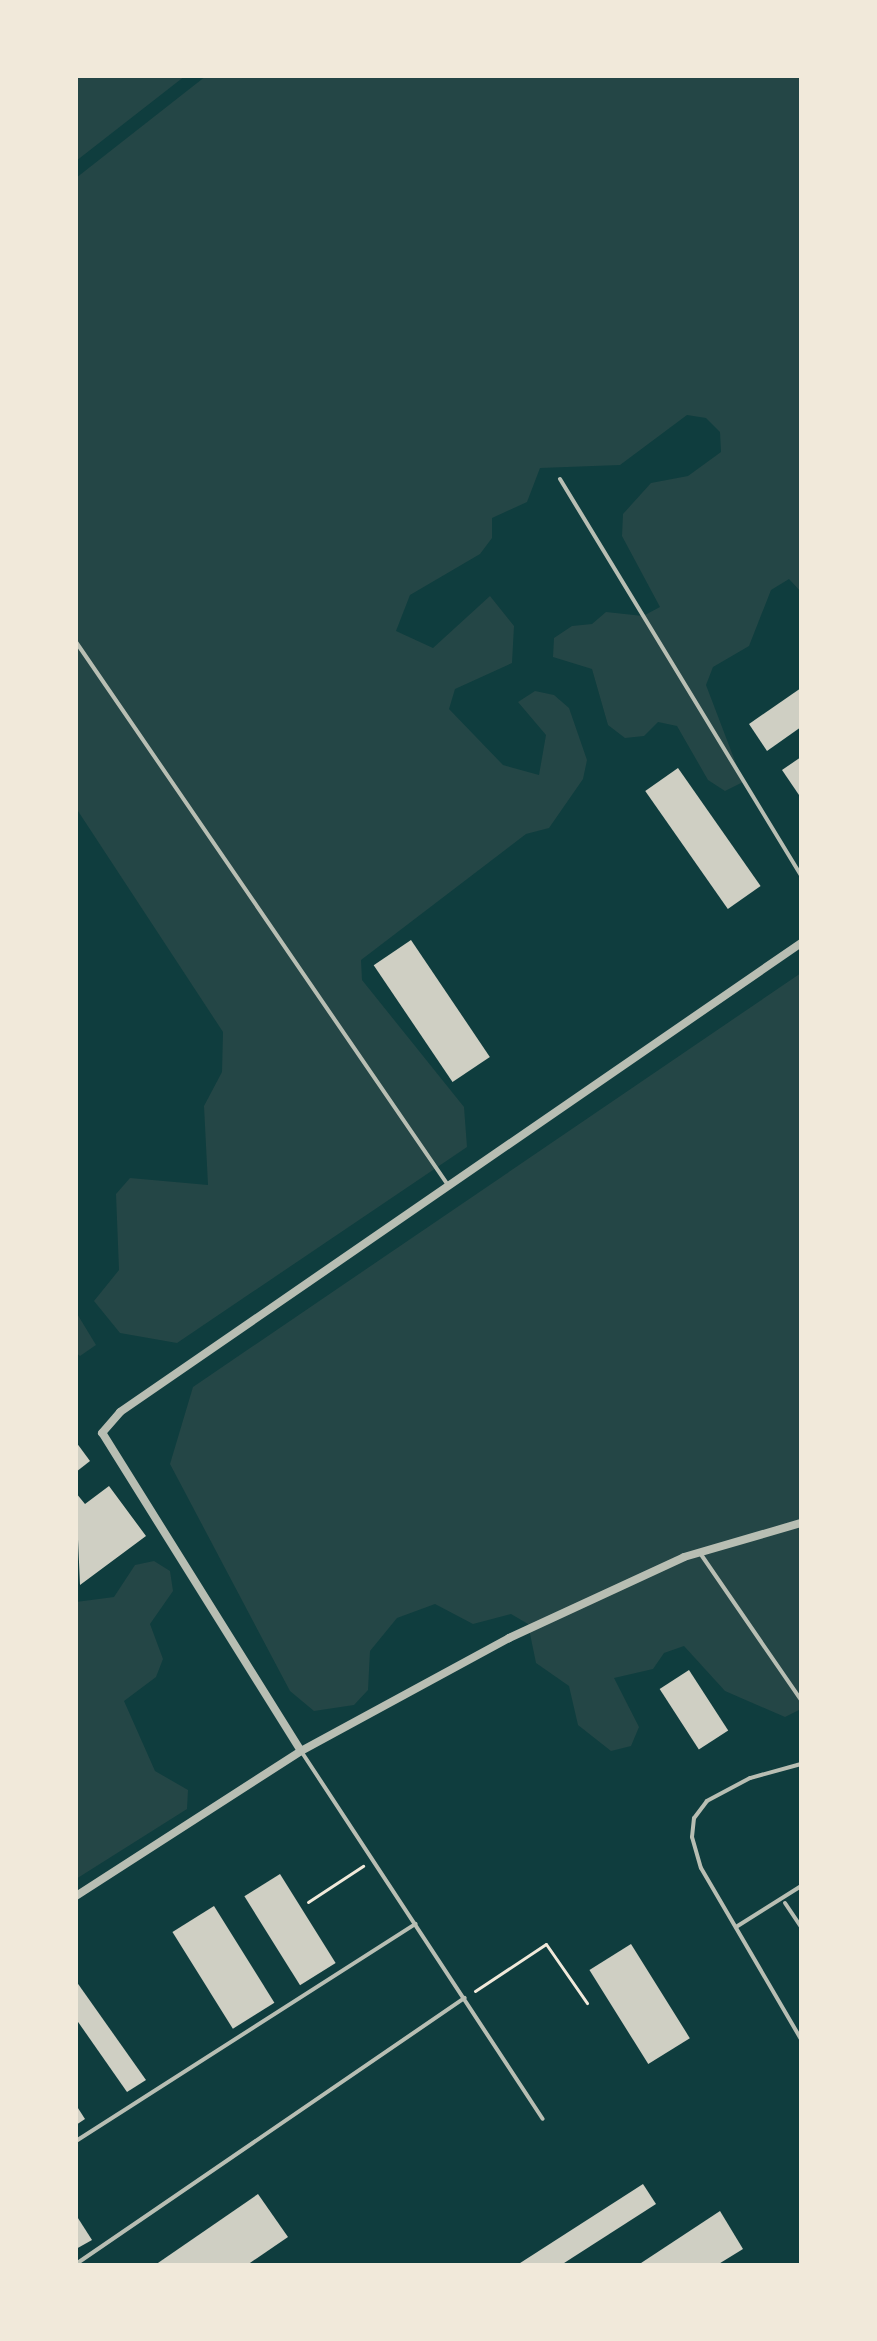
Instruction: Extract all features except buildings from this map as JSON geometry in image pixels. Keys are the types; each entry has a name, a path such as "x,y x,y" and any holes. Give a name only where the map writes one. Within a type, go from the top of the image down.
{"street":[{"path":"301,1751 102,1433 120,1412 801,943"},
{"path":"76,1896 301,1751 535,1624 700,1553 801,1523"}],"lane":[{"path":"560,479 801,875"},
{"path":"76,642 450,1187"},
{"path":"700,1553 801,1700"},
{"path":"301,1751 543,2119"},
{"path":"801,1764 750,1778 707,1801 694,1818 701,1868 801,2039"},
{"path":"736,1927 785,1903 801,1886"},
{"path":"785,1903 801,1927"},
{"path":"76,2141 415,1924"},
{"path":"76,2264 465,1998"}],"path":[{"path":"308,1902 373,1860"},
{"path":"465,1998 546,1944 587,2003"}],"shaded area":[{"path":"76,76 185,76 76,161"},
{"path":"206,76 801,76 801,592 789,579 771,590 749,646 713,667 706,685 743,782 725,791 708,780 677,726 658,722 644,736 625,738 608,725 592,669 553,657 554,638 572,626 592,624 606,612 643,616 660,607 622,536 623,514 651,483 688,476 721,452 720,432 706,418 687,415 620,465 540,468 527,502 492,518 492,538 480,554 410,595 396,631 433,648 490,596 514,626 512,663 455,689 449,709 503,765 539,775 546,735 518,702 535,691 554,695 569,708 587,760 583,779 549,828 526,834 361,960 362,980 464,1107 467,1147 177,1343 120,1333 94,1301 119,1270 116,1194 130,1178 208,1185 204,1106 222,1072 223,1032 76,808 76,178"},
{"path":"801,973 801,1709 785,1717 725,1691 684,1646 664,1653 653,1669 614,1678 639,1727 631,1746 611,1751 578,1725 569,1686 536,1663 528,1624 511,1614 473,1624 435,1604 397,1618 370,1651 368,1690 354,1705 314,1711 290,1691 170,1464 193,1387"},
{"path":"76,1312 96,1345 80,1356 76,1353"},
{"path":"154,1561 170,1571 173,1591 150,1624 163,1659 156,1677 124,1701 155,1771 188,1790 187,1809 76,1879 76,1602 114,1597 135,1565"}]}
